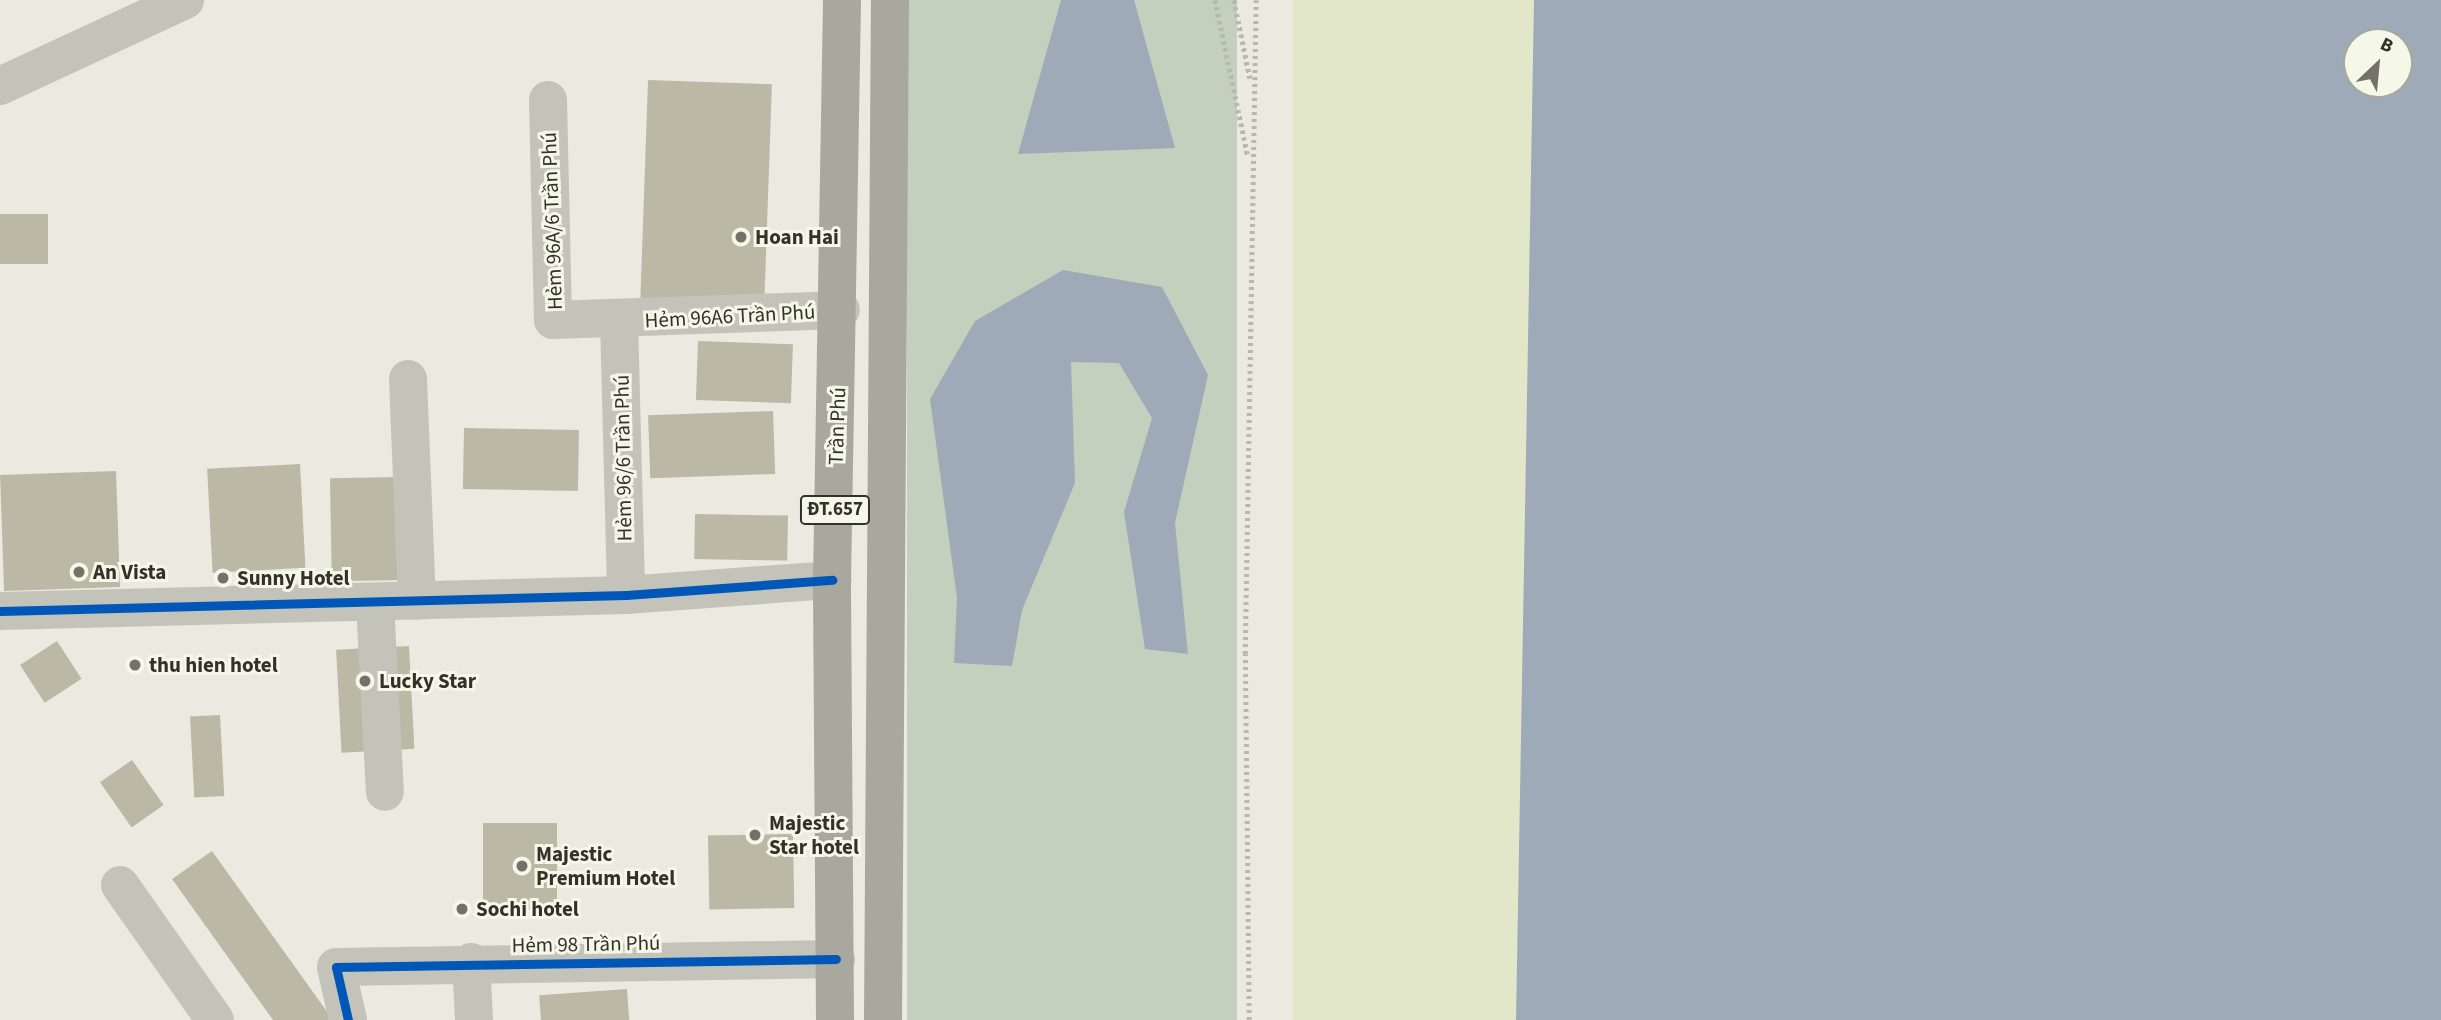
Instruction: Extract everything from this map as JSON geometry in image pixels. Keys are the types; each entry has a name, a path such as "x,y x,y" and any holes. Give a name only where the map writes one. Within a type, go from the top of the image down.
{"main road":[{"name":"Trần Phú","path":"835,1020 832,580 841,310 842,0"},
{"name":"ĐT.657","path":"883,1020 890,0"}],"street":[{"path":"0,86 185,0"},
{"name":"Hẻm 96A/6 Trần Phú","path":"548,100 553,320 619,321"},
{"name":"Hẻm 96A6 Trần Phú","path":"619,321 841,310"},
{"name":"Hẻm 96/6 Trần Phú","path":"619,321 626,595"},
{"path":"408,379 417,601"},
{"path":"0,611 626,595 832,580"},
{"path":"375,603 385,792"},
{"path":"120,886 215,1020"},
{"name":"Hẻm 98 Trần Phú","path":"348,1020 337,967 471,962 836,958"},
{"path":"471,962 474,1020"}],"path":[{"path":"1215,0 1250,166"},
{"path":"1234,0 1251,85"},
{"path":"1249,1020 1250,166 1256,0"}],"shaded area":[{"path":"907,0 1237,0 1237,1020 907,1020"}],"sand":[{"path":"1293,0 1534,0 1534,1020 1293,1020"}],"water":[{"path":"1061,0 1134,0 1175,148 1018,154"},
{"path":"1534,0 2441,0 2441,1020 1516,1020"},
{"path":"1063,270 1162,287 1208,375 1175,523 1188,654 1145,649 1124,512 1152,418 1119,363 1071,362 1075,483 1022,610 1012,666 954,663 957,598 930,399 975,321"}],"building":[{"path":"648,80 772,84 764,302 640,298"},
{"path":"0,214 48,214 48,264 0,264"},
{"path":"698,341 793,344 791,403 696,400"},
{"path":"773,411 775,474 650,478 648,415"},
{"path":"464,428 579,430 578,491 463,489"},
{"path":"300,464 305,568 213,573 207,469"},
{"path":"116,471 120,587 4,591 0,475"},
{"path":"402,477 404,580 332,581 330,478"},
{"path":"695,514 788,516 787,561 694,559"},
{"path":"57,641 82,679 45,703 20,665"},
{"path":"409,646 414,749 341,753 336,650"},
{"path":"220,715 224,796 194,797 190,717"},
{"path":"132,760 164,805 132,827 100,782"},
{"name":"Majestic Premium Hotel","path":"483,823 557,823 557,910 483,910"},
{"path":"793,834 794,908 709,909 708,835"},
{"path":"212,851 333,1020 273,1020 172,879"},
{"path":"627,989 629,1020 541,1020 539,995"}],"cycle path":[{"path":"0,611 626,595 832,580"},
{"path":"348,1020 336,967 836,959"}],"place":[{"name":"Hoan Hai","path":"741,237"},
{"name":"An Vista","path":"79,572"},
{"name":"Sunny Hotel","path":"223,578"},
{"name":"thu hien hotel","path":"135,665"},
{"name":"Lucky Star","path":"365,681"},
{"name":"Majestic Star hotel","path":"755,835"},
{"name":"Majestic Premium Hotel","path":"522,866"},
{"name":"Sochi hotel","path":"462,909"}]}
